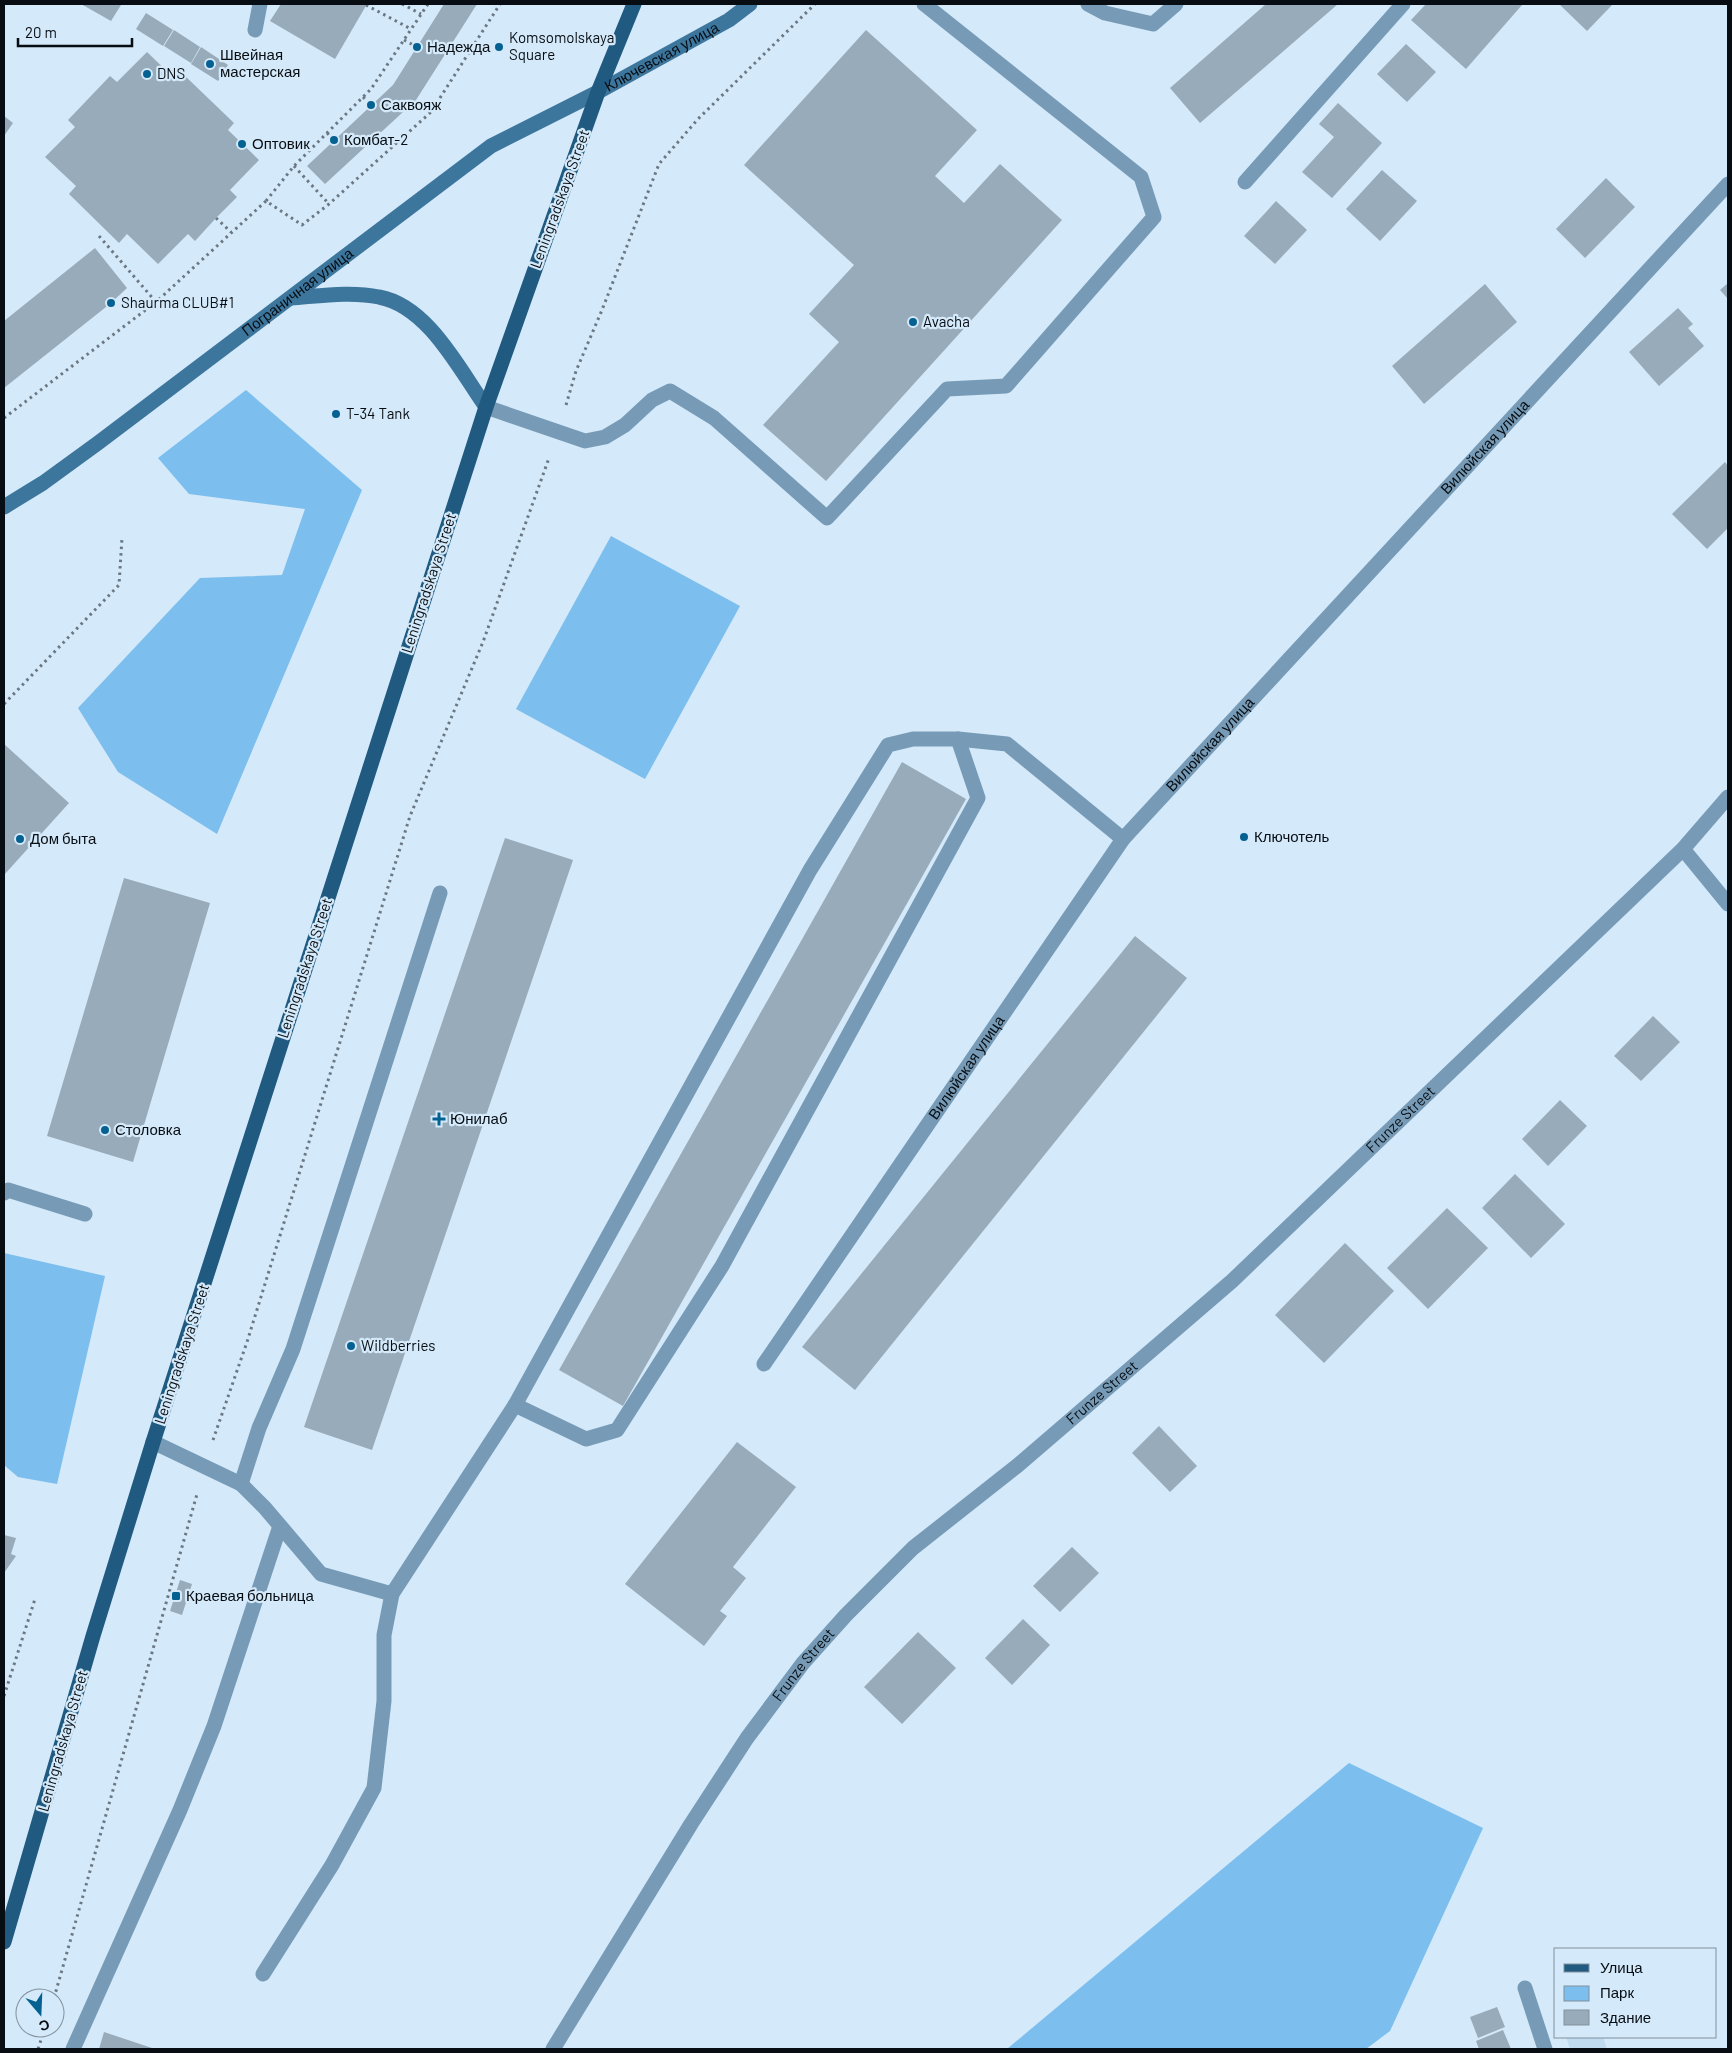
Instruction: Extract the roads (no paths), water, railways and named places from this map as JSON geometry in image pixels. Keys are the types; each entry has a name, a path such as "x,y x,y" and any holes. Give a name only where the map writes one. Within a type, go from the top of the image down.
{"main road":[{"name":"Leningradskaya Street","path":"4,1942 93,1636 153,1442 486,407 598,92 634,4"},
{"name":"Ключевская улица","path":"598,92 729,20 750,4"},
{"name":"Пограничная улица","path":"4,507 43,483 90,449 491,146 598,92"},
{"path":"291,298 368,295 388,300 409,310 432,330 486,407"}],"street":[{"path":"255,30 260,4"},
{"path":"486,407 585,441 606,437 625,425 652,400 670,391 714,418 827,518 947,389 1006,386 1154,217 1141,177 924,4"},
{"path":"1088,4 1104,13 1152,24 1176,4"},
{"path":"1245,182 1403,4"},
{"name":"Вилюйская улица","path":"764,1364 1123,839 1728,184"},
{"path":"263,1974 332,1865 374,1788 384,1701 384,1635 392,1594 514,1405 810,870 888,745 913,739 958,739 1007,744 1123,839"},
{"path":"514,1405 586,1439 616,1430 722,1266 978,798 958,739"},
{"name":"Frunze Street","path":"554,2049 691,1824 747,1738 803,1663 846,1615 913,1548 1017,1466 1232,1281 1683,849 1728,797"},
{"path":"1683,849 1728,904"},
{"path":"241,1484 259,1428 293,1349 440,893"},
{"path":"4,1193 8,1190 85,1214"},
{"path":"153,1442 241,1484 266,1508 321,1574 392,1594"},
{"path":"73,2049 180,1810 214,1726 280,1526"},
{"path":"1525,1988 1545,2049"}],"place":[{"name":"Надежда","path":"417,47"},
{"name":"Komsomolskaya Square","path":"499,47"},
{"name":"Швейная мастерская","path":"210,64"},
{"name":"DNS","path":"147,74"},
{"name":"Саквояж","path":"371,105"},
{"name":"Комбат-2","path":"334,140"},
{"name":"Оптовик","path":"242,144"},
{"name":"Shaurma CLUB#1","path":"111,303"},
{"name":"Avacha","path":"913,322"},
{"name":"T-34 Tank","path":"336,414"},
{"name":"Ключотель","path":"1244,837"},
{"name":"Дом быта","path":"20,839"},
{"name":"Юнилаб","path":"439,1119"},
{"name":"Столовка","path":"105,1130"},
{"name":"Wildberries","path":"351,1346"},
{"name":"Краевая больница","path":"176,1596"}]}
